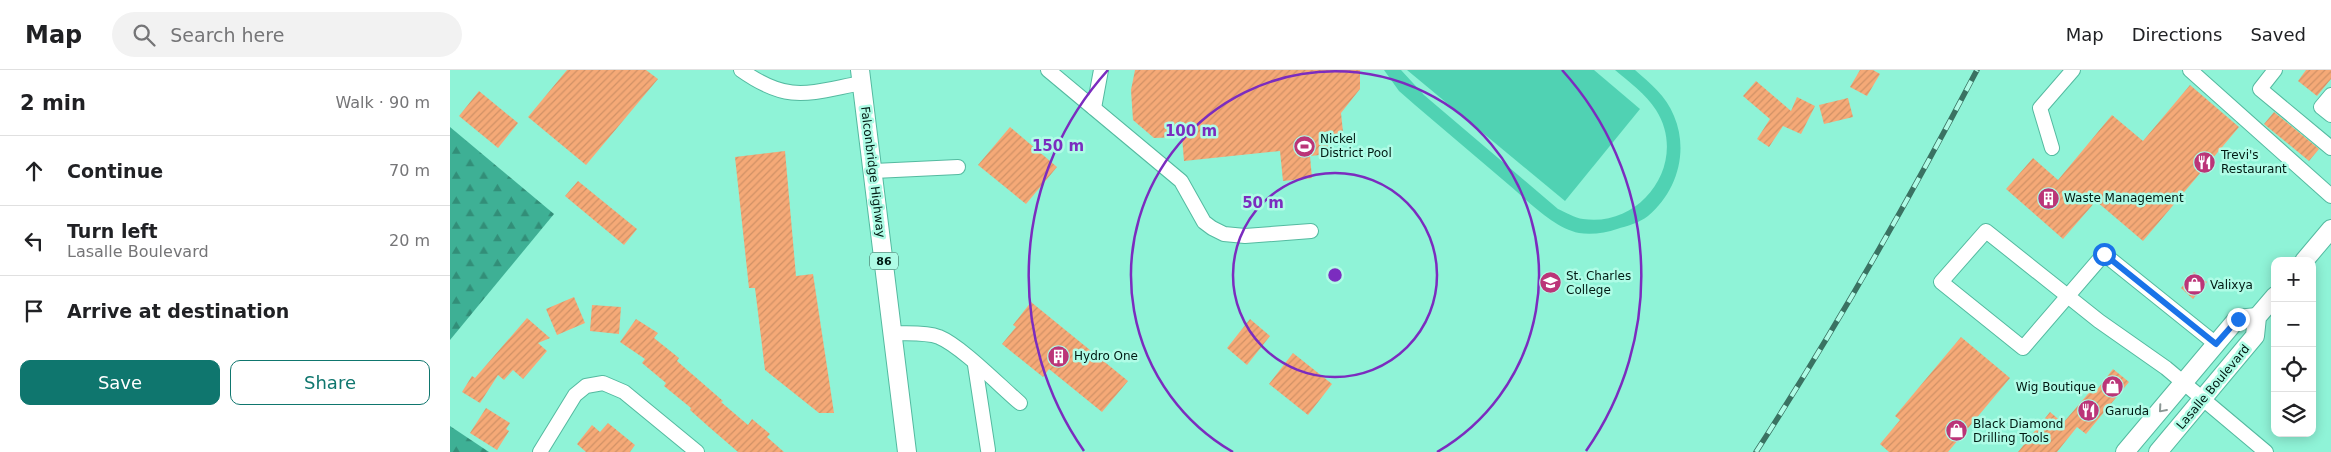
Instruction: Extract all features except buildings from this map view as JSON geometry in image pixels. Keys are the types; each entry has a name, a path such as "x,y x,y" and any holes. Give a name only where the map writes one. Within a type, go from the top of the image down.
{"main road":[{"name":"Falconbridge Highway","path":"861,76 907,452"},
{"path":"2307,257 2331,229"},
{"name":"Lasalle Boulevard","path":"2158,452 2255,336 2257,317 2271,301"},
{"name":"Lasalle Boulevard","path":"2125,452 2238,319 2257,317"}],"street":[{"path":"741,70 771,88 801,95 861,76"},
{"path":"1048,70 1181,181 1204,222 1212,228 1224,234 1245,236 1311,231"},
{"path":"1094,108 1101,70"},
{"path":"2052,148 2040,108 2073,70"},
{"path":"2190,70 2331,196"},
{"path":"2275,70 2260,89 2331,148"},
{"path":"2331,95 2321,107 2331,115"},
{"path":"874,172 958,167"},
{"path":"2216,344 2104,254 2069,296 2023,348 1941,282 1986,231 2069,296 2184,382 2266,452"},
{"path":"893,333 940,337 1020,403"},
{"path":"975,365 988,450"},
{"path":"540,452 575,395 586,386 604,383 624,392 697,452"}],"green space":[{"path":"1384,70 1401,70 1424,95 1558,209 1583,219 1604,219 1624,213 1641,202 1654,187 1663,170 1667,150 1665,130 1656,110 1642,93 1615,70 1635,70 1652,85 1671,109 1678,129 1680,143 1678,170 1666,195 1648,216 1637,222 1598,233 1584,234 1569,230 1538,210 1415,105 1399,91"},
{"path":"1407,70 1594,70 1640,109 1565,201"},
{"path":"450,127 554,214 450,340"},
{"path":"450,426 489,452 450,452"}],"railway":[{"path":"1756,452 1815,358 1871,263 1977,70"}],"place":[{"name":"Nickel District Pool","path":"1304,146"},
{"name":"Trevi's Restaurant","path":"2205,162"},
{"name":"Waste Management","path":"2048,198"},
{"name":"St. Charles College","path":"1550,283"},
{"name":"Valixya","path":"2194,285"},
{"name":"Hydro One","path":"1058,356"},
{"name":"Wig Boutique","path":"2112,387"},
{"name":"Garuda","path":"2089,411"},
{"name":"Black Diamond Drilling Tools","path":"1957,431"}],"route":[{"path":"2104,254 2216,344 2238,319"}]}
